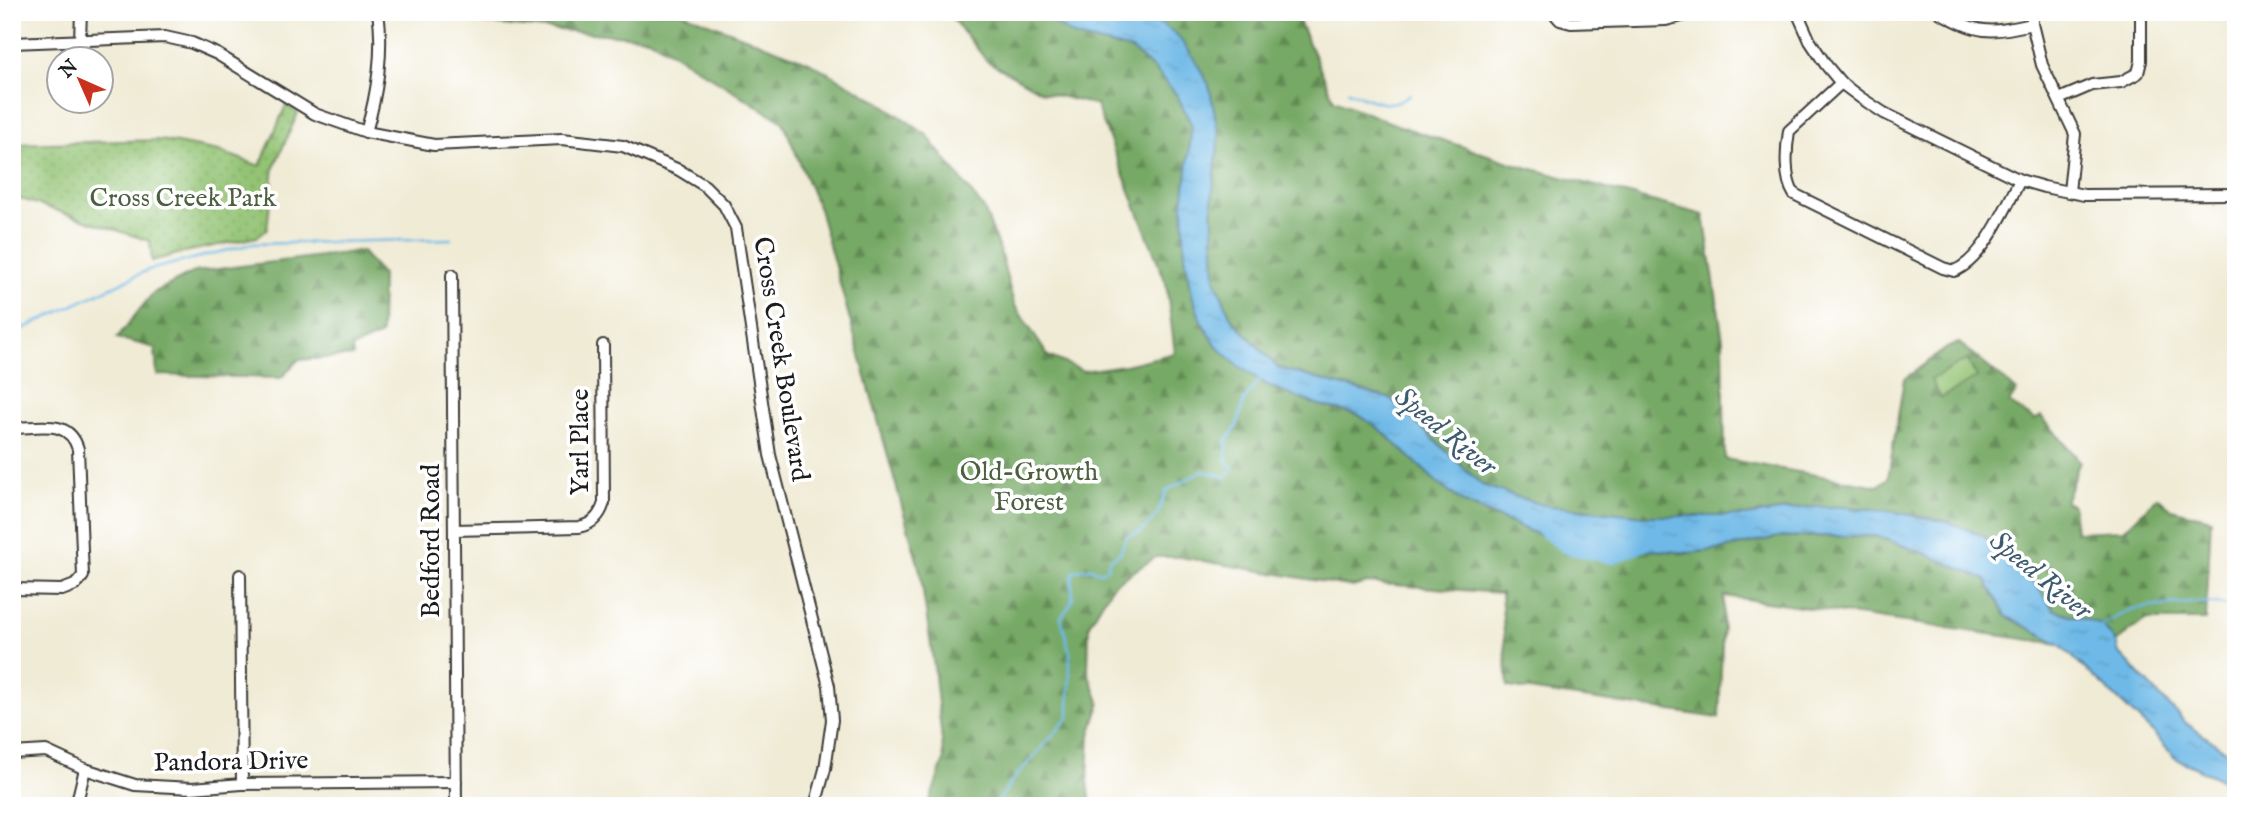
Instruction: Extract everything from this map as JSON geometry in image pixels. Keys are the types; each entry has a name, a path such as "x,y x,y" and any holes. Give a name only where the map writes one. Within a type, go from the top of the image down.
{"street":[{"path":"80,40 81,12"},
{"path":"366,132 372,111 382,35 378,12"},
{"path":"1553,12 1560,20 1571,23 1698,12"},
{"path":"1797,12 1815,49 1841,83 1882,112 2020,180 2069,192 2099,195 2236,194"},
{"path":"1939,12 1978,31 1996,32 2032,18 2042,65 2075,134 2069,192"},
{"path":"2059,99 2092,85 2121,82 2138,73 2141,61 2141,12"},
{"name":"Cross Creek Boulevard","path":"12,44 165,37 192,43 217,54 315,114 366,132 435,145 562,139 623,146 679,170 705,186 724,205 736,228 770,455 829,686 832,720 825,769 815,806"},
{"path":"1841,83 1789,131 1788,171 1790,188 1794,194 1954,271 1964,264 1993,232 2020,180"},
{"name":"Bedford Road","path":"452,275 456,806"},
{"name":"Yarl Place","path":"454,530 579,527 593,522 598,516 604,503 603,345"},
{"path":"12,428 63,428 74,435 78,449 83,576 75,585 62,590 12,589"},
{"path":"240,575 242,784"},
{"name":"Pandora Drive","path":"12,753 46,751 85,769 135,785 192,788 242,784 456,782"},
{"path":"76,806 85,769"}],"green space":[{"name":"Old-Growth Forest","path":"471,12 681,12 809,62 880,102 927,135 984,209 1000,251 1014,304 1048,356 1083,371 1125,365 1175,353 1166,283 1096,105 1042,92 987,61 947,12 1037,12 1076,37 1132,50 1156,71 1177,95 1192,126 1183,206 1189,284 1237,365 1269,386 1312,403 1359,415 1382,431 1441,486 1464,503 1534,533 1594,552 1654,550 1689,553 1778,537 1876,536 1922,552 1986,580 2006,616 2059,644 1724,596 1719,718 1508,687 1501,593 1367,583 1353,587 1180,557 1156,557 1113,585 1089,625 1088,672 1100,704 1090,735 1088,781 1091,806 928,806 944,760 920,571 819,209 783,122 648,38 471,22"},
{"path":"1131,12 1295,12 1334,100 1397,125 1518,165 1704,215 1723,340 1725,459 1878,486 1888,478 1904,379 1947,348 1959,343 2017,391 2009,403 2035,420 2041,416 2080,461 2065,502 2073,506 2076,532 2124,530 2158,497 2171,509 2211,519 2206,620 2145,620 2116,642 2102,625 2054,610 2034,582 1984,536 1949,522 1883,510 1842,507 1808,507 1746,516 1645,516 1542,505 1482,485 1391,399 1278,368 1231,318 1215,279 1212,200 1219,135 1209,85 1158,22"},
{"name":"Cross Creek Park","path":"286,105 298,113 274,167 267,229 257,237 152,261 150,241 12,196 12,144 161,140 219,151 260,166"},
{"path":"361,251 382,275 381,335 352,348 353,356 298,360 281,378 157,375 155,348 117,338 153,293 194,272"},
{"path":"1967,360 1977,377 1941,398 1931,380"}],"water":[{"path":"1037,12 1131,12 1158,22 1176,34 1194,58 1209,85 1219,135 1212,200 1215,279 1231,318 1278,368 1391,399 1482,485 1542,505 1645,516 1746,516 1808,507 1842,507 1883,510 1949,522 1984,536 2034,582 2054,610 2102,625 2116,642 2119,653 2186,723 2236,758 2236,787 2175,758 2153,733 2059,644 2006,616 1986,580 1922,552 1876,536 1810,536 1778,537 1689,553 1654,550 1594,552 1534,533 1465,503 1441,486 1382,431 1359,415 1312,403 1269,386 1237,365 1217,346 1201,321 1193,298 1185,256 1183,206 1192,126 1177,95 1156,71 1132,50 1076,37"}],"waterway":[{"path":"1348,91 1380,103 1394,102 1410,94"},
{"path":"12,334 148,270 252,244 451,239"},
{"path":"995,806 1011,782 1069,717 1070,653 1061,617 1073,597 1074,571 1090,568 1101,572 1107,569 1109,560 1120,553 1127,536 1141,532 1157,515 1166,491 1202,471 1225,477 1233,468 1226,459 1227,440 1237,426 1244,400 1260,379"},
{"name":"Speed River","path":"1543,528 1567,546 1613,556 1644,543"},
{"path":"2102,625 2131,609 2199,602 2225,605"}]}
